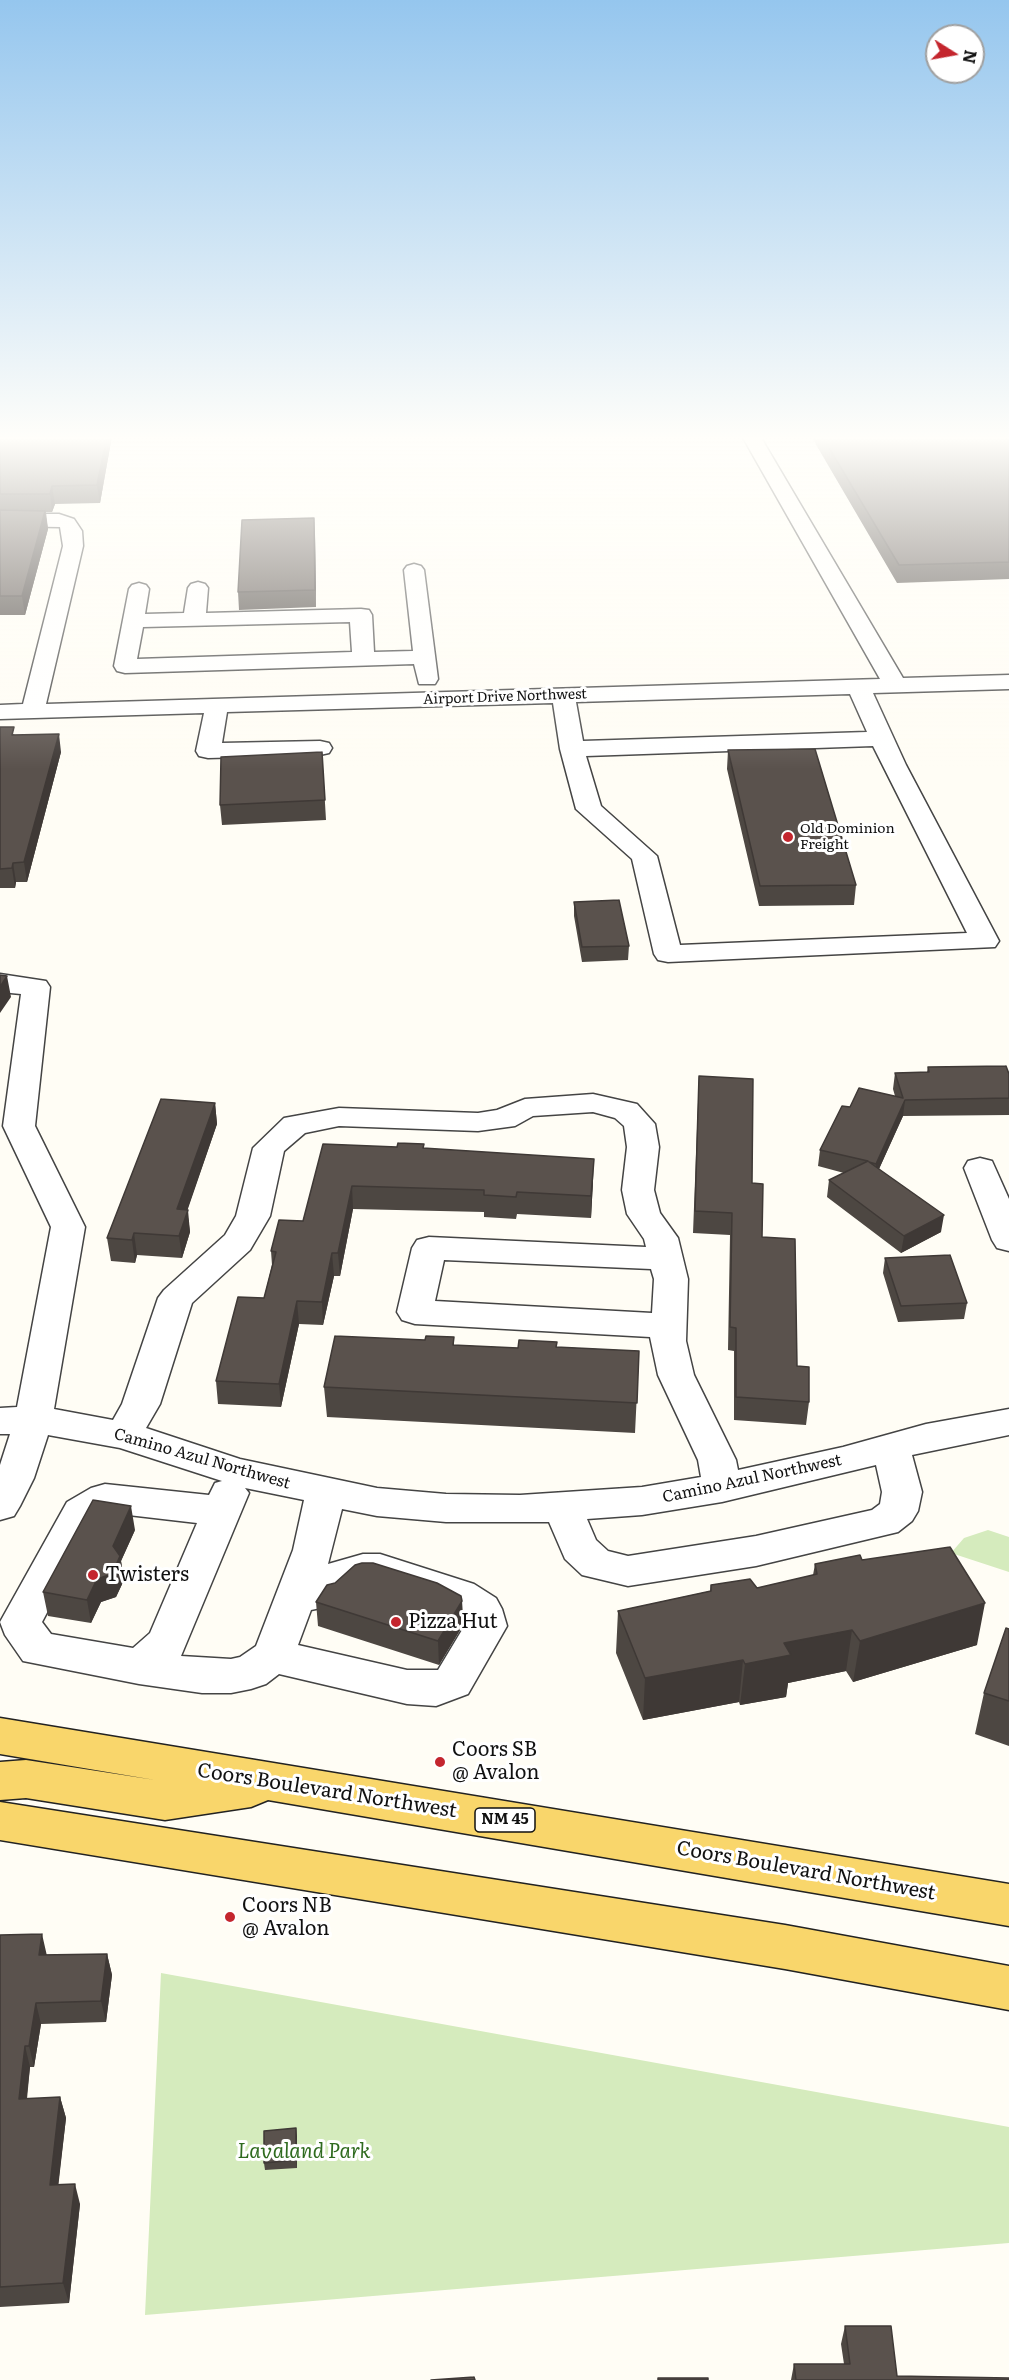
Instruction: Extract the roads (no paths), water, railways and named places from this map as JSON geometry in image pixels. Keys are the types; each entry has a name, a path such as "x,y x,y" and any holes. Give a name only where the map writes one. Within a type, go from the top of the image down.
{"main road":[{"name":"Coors Boulevard Northwest","path":"0,1736 1009,1905"},
{"path":"0,1781 26,1779 165,1801 283,1784"},
{"path":"0,1821 785,1947 1009,1988"}],"street":[{"path":"33,711 74,547"},
{"path":"816,547 896,685"},
{"path":"414,570 429,700"},
{"path":"194,620 198,588"},
{"path":"139,589 125,666 424,657"},
{"path":"133,621 361,615 363,658"},
{"name":"Airport Drive Northwest","path":"0,712 1009,682"},
{"path":"563,696 572,749 589,809 644,856 669,954 986,941 882,739 858,686"},
{"path":"217,706 208,751 320,748"},
{"path":"572,749 882,739"},
{"path":"0,983 36,987 19,1126 68,1227 17,1420 15,1478 0,1506"},
{"path":"123,1435 141,1404 176,1298 238,1242 253,1216 269,1148 295,1125 339,1117 478,1122 504,1119 525,1108 593,1102 626,1111 639,1124 643,1147 638,1190 644,1214 661,1238 668,1259 671,1279 668,1341 676,1376 717,1460 722,1488"},
{"path":"980,1168 1009,1240"},
{"path":"668,1259 429,1248 415,1312 669,1326"},
{"name":"Camino Azul Northwest","path":"17,1420 123,1435 238,1472 326,1492 377,1502 446,1508 563,1507 642,1501 722,1488 891,1448 926,1437 1009,1422"},
{"path":"563,1507 579,1548 596,1564 628,1571 756,1551 884,1522 898,1511 902,1492 891,1448"},
{"path":"139,1667 167,1643 238,1472"},
{"path":"221,1511 105,1498 81,1512 20,1624 38,1649 139,1667 231,1677 251,1672 273,1656 313,1550 326,1492"},
{"path":"273,1656 406,1687 436,1689 453,1682 486,1626 481,1609 459,1595 380,1569 363,1569 341,1575 320,1594 296,1595"}],"place":[{"name":"Old Dominion Freight","path":"788,837"},
{"name":"Twisters","path":"93,1575"},
{"name":"Pizza Hut","path":"396,1622"},
{"name":"Coors SB @ Avalon","path":"440,1762"},
{"name":"Coors NB @ Avalon","path":"230,1917"}],"park label":[{"name":"Lavaland Park","path":"304,2152"}]}
